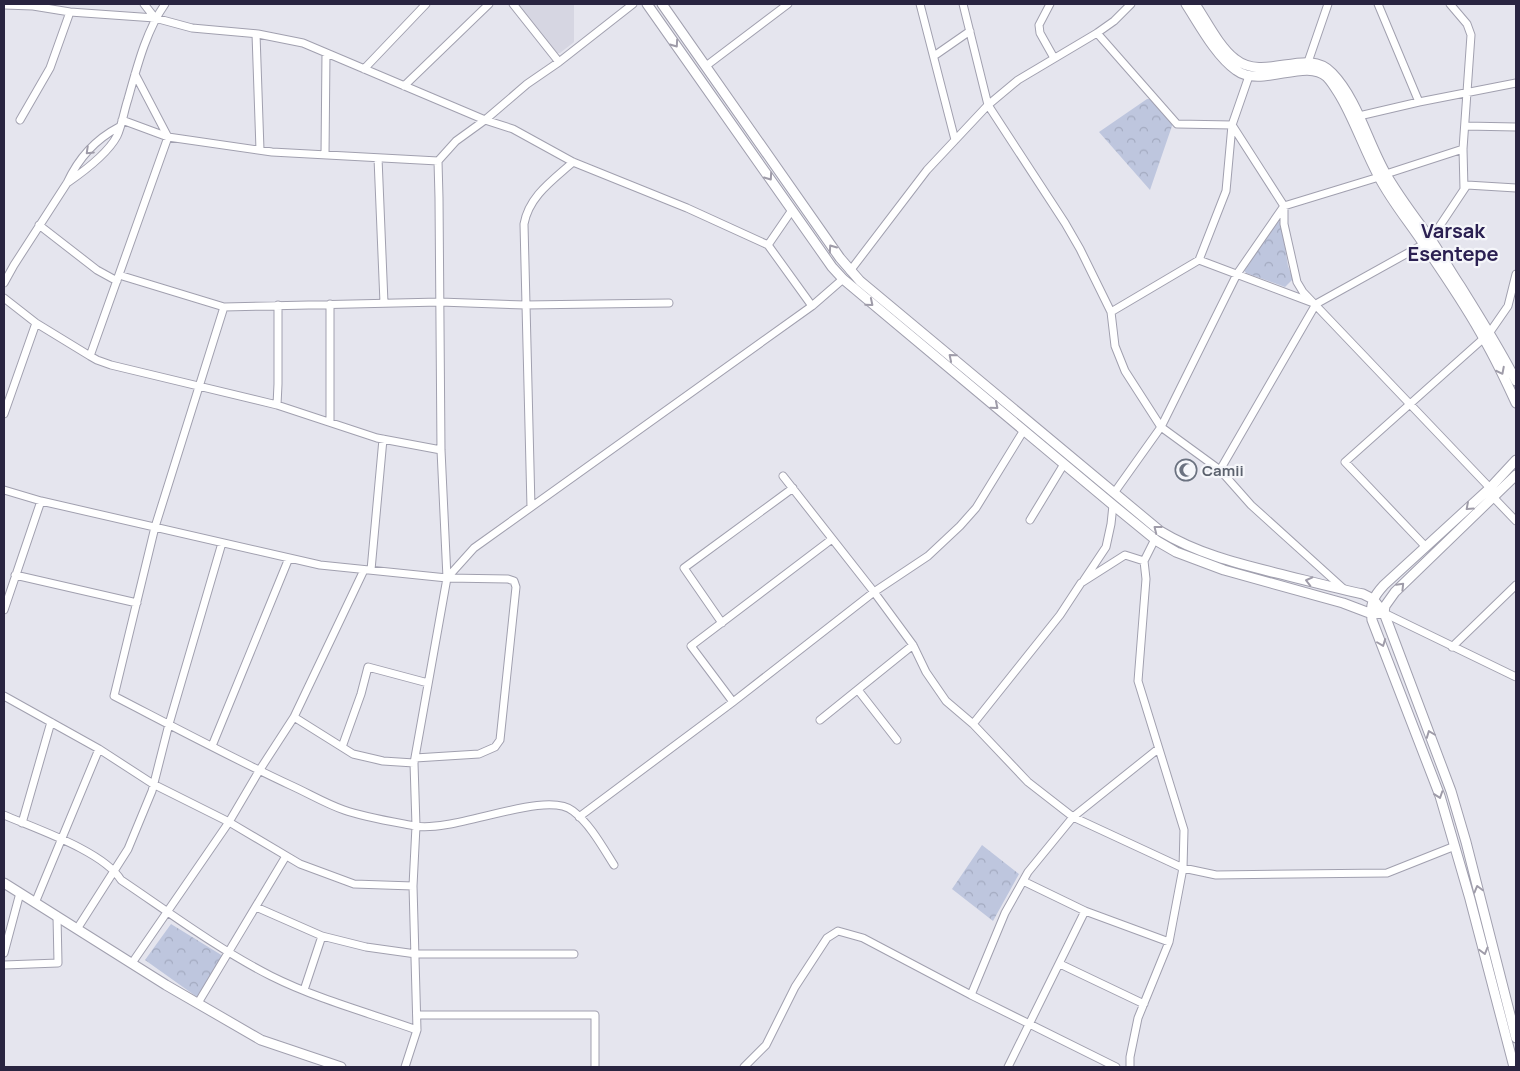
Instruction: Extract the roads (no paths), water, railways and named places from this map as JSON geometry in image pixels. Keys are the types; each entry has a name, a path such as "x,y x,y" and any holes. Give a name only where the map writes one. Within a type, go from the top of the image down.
{"street":[{"path":"144,4 155,18"},
{"path":"67,183 82,172 109,146 116,136 155,18 165,4"},
{"path":"364,69 426,4"},
{"path":"404,86 490,4"},
{"path":"514,4 559,62"},
{"path":"405,1067 417,1030 413,886 416,826 415,760 447,578 441,450 438,162 456,142 527,84 559,62 633,4"},
{"path":"647,4 842,279 1155,539 1176,552 1224,570 1343,603 1372,614 1384,613 1516,677"},
{"path":"662,4 850,271 1160,532 1193,549 1232,562 1363,594 1373,599 1384,613 1451,791 1516,1038"},
{"path":"772,4 777,12"},
{"path":"706,66 788,4"},
{"path":"920,4 955,140"},
{"path":"962,4 988,105 1065,223 1111,312 1115,346 1125,371 1161,427 1220,470 1251,505 1345,590"},
{"path":"1050,4 1039,25 1040,33 1054,58"},
{"path":"447,578 474,548 812,306 850,271 927,170 988,105 1018,80 1114,21 1130,4"},
{"path":"1186,4 1217,50 1236,70 1250,71 1308,62 1321,65 1332,72 1359,116 1382,175"},
{"path":"1195,4 1223,46 1250,71 1267,76 1308,69 1325,75 1333,84 1382,175 1406,207 1516,381"},
{"path":"1308,62 1328,4"},
{"path":"1378,4 1419,102"},
{"path":"1450,4 1467,24 1471,36 1463,149 1464,189"},
{"path":"4,5 155,18 192,28 256,34 303,44 485,120 513,129 574,162 687,208 768,245 812,306"},
{"path":"20,120 50,68 70,12"},
{"path":"934,56 970,31"},
{"path":"1096,33 1177,124 1232,125"},
{"path":"256,34 260,150"},
{"path":"325,155 326,53"},
{"path":"1111,312 1199,260 1226,191 1232,125 1250,71"},
{"path":"90,356 168,137 135,74"},
{"path":"1359,116 1516,83"},
{"path":"120,123 168,137 260,150 438,162"},
{"path":"4,283 82,157 120,123"},
{"path":"1232,125 1284,206 1284,224 1296,282 1303,292 1490,488"},
{"path":"1465,126 1516,127"},
{"path":"973,724 1060,614 1106,546 1111,524 1114,493 1161,427 1237,274 1284,206 1463,149"},
{"path":"378,158 384,303"},
{"path":"531,508 523,230 527,212 538,194 574,162"},
{"path":"1220,470 1316,304 1427,241 1467,185 1516,188"},
{"path":"768,245 792,210"},
{"path":"39,225 97,270 118,278 224,307 440,302 525,305 669,303"},
{"path":"1199,260 1316,304"},
{"path":"1426,546 1345,462 1487,335 1508,306 1516,274"},
{"path":"4,298 36,323 97,360 111,365 277,405 383,439 441,450"},
{"path":"330,304 330,422"},
{"path":"277,405 278,305"},
{"path":"224,307 155,527 114,696 258,770 345,810 429,828 462,823 529,806 548,804 572,809 598,840 614,865"},
{"path":"4,414 36,323"},
{"path":"1487,335 1516,403"},
{"path":"579,817 733,702 874,592 928,556 960,526 982,500 986,490 1024,430"},
{"path":"132,963 229,822 258,770 294,717 367,570 383,439"},
{"path":"1514,1067 1440,796 1372,620 1372,614 1373,599 1384,585 1490,488 1516,460"},
{"path":"1030,520 1064,464"},
{"path":"1384,613 1386,606 1396,592 1516,475"},
{"path":"783,476 913,645 926,672 946,701 973,724 1028,782 1073,817 1183,868 1216,875 1387,873 1455,846"},
{"path":"722,623 684,568 793,488"},
{"path":"4,490 41,501 320,565 447,578 508,579 514,581 516,587 500,740 495,747 479,754 384,761 353,754 294,717"},
{"path":"1493,497 1516,521"},
{"path":"4,610 41,501"},
{"path":"733,702 691,646 832,539"},
{"path":"1130,1067 1138,1018 1169,942 1183,868 1184,830 1138,682 1146,578 1144,561 1155,539"},
{"path":"77,929 116,871 128,849 153,784 222,543"},
{"path":"1082,583 1125,555 1144,561"},
{"path":"212,746 289,558"},
{"path":"1411,560 1419,568"},
{"path":"15,575 137,603"},
{"path":"1452,647 1516,585"},
{"path":"820,720 913,645"},
{"path":"342,747 361,694 368,667 428,683"},
{"path":"858,690 897,740"},
{"path":"4,696 99,749 153,784 229,822 300,864 354,884 413,886"},
{"path":"22,823 52,722"},
{"path":"35,902 99,749"},
{"path":"970,995 1005,913 1028,872 1073,817 1158,749"},
{"path":"4,815 93,854 116,871 121,880 229,952 272,976 304,990 417,1030"},
{"path":"198,1003 286,856"},
{"path":"1024,881 1085,911 1169,942"},
{"path":"4,883 132,963 261,1040 341,1067"},
{"path":"4,952 20,893"},
{"path":"256,906 322,936 366,947 416,954 574,954"},
{"path":"1008,1067 1085,911"},
{"path":"4,965 58,963 57,916"},
{"path":"744,1067 766,1045 795,987 827,938 838,931 863,938 970,995 1116,1067"},
{"path":"304,990 322,936"},
{"path":"1060,964 1144,1004"},
{"path":"417,1015 595,1015 595,1067"}],"place":[{"name":"Camii","path":"1186,470"}],"district":[{"name":"Varsak Esentepe","path":"1453,242"}]}
